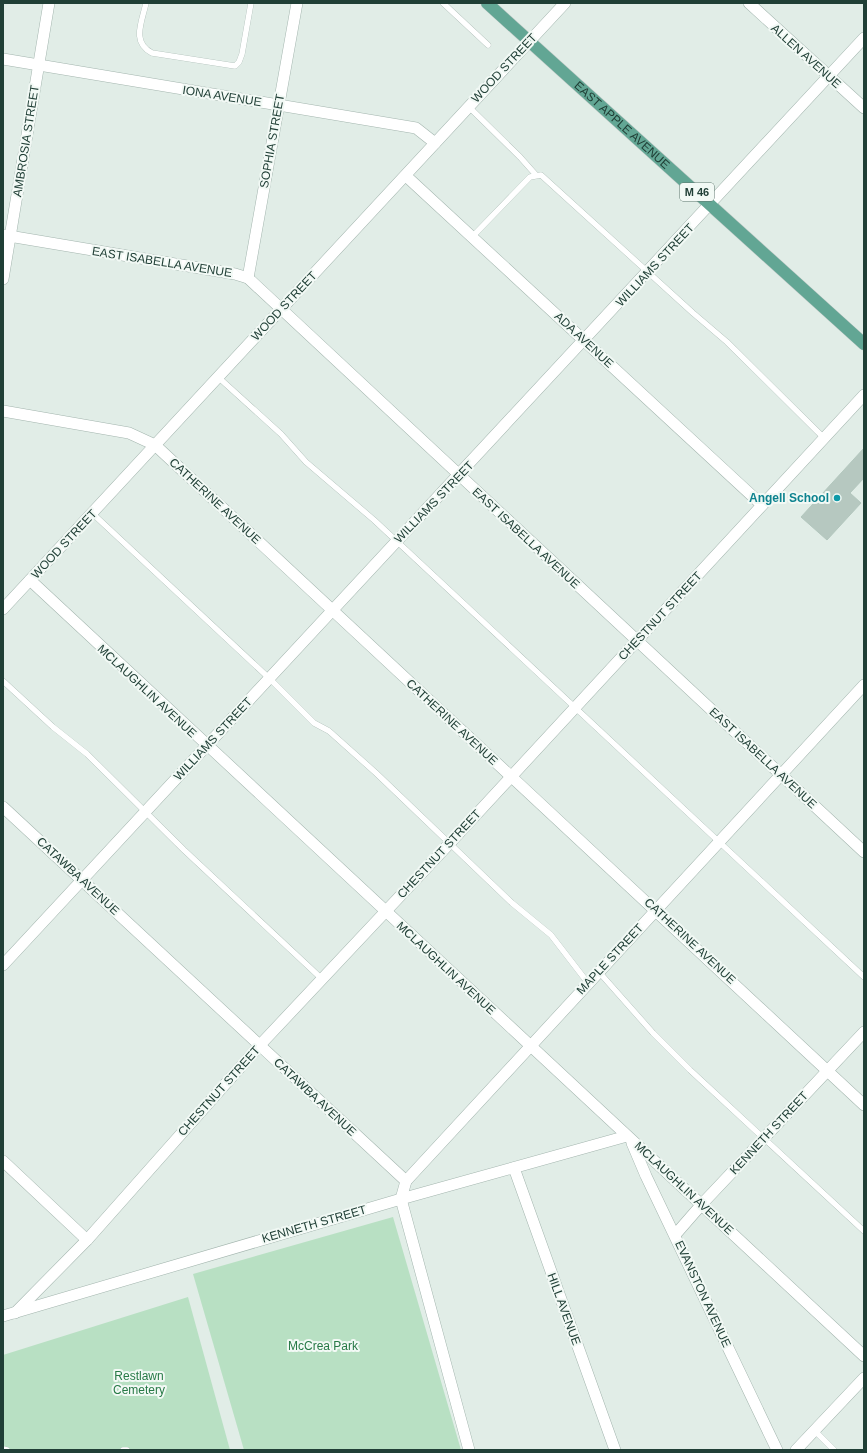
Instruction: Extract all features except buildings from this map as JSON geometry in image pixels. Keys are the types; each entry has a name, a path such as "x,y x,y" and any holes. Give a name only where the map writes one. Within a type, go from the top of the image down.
{"main road":[{"name":"EAST APPLE AVENUE","path":"487,3 864,344"}],"street":[{"name":"AMBROSIA STREET","path":"3,279 6,236 39,66 49,3"},
{"name":"SOPHIA STREET","path":"248,278 297,3"},
{"name":"WOOD STREET","path":"3,609 565,3"},
{"name":"ALLEN AVENUE","path":"748,3 864,108"},
{"name":"WILLIAMS STREET","path":"3,965 864,38"},
{"name":"IONA AVENUE","path":"3,59 416,128 435,143"},
{"name":"ADA AVENUE","path":"406,176 762,505"},
{"name":"EAST ISABELLA AVENUE","path":"6,236 240,274 248,278 864,852"},
{"name":"CHESTNUT STREET","path":"15,1312 87,1240 260,1045 384,911 449,844 864,395"},
{"name":"CATHERINE AVENUE","path":"3,411 129,433 155,445 864,1105"},
{"name":"MCLAUGHLIN AVENUE","path":"30,580 206,746 702,1204 864,1356"},
{"name":"MAPLE STREET","path":"406,1181 864,685"},
{"name":"CATAWBA AVENUE","path":"3,807 406,1181"},
{"name":"KENNETH STREET","path":"675,1235 702,1204 864,1032"},
{"name":"KENNETH STREET","path":"3,1316 401,1199 628,1137"},
{"name":"EVANSTON AVENUE","path":"628,1137 777,1450"},
{"path":"3,1162 87,1240"},
{"name":"HILL AVENUE","path":"514,1168 615,1450"},
{"path":"406,1181 401,1199 469,1450"},
{"path":"796,1450 864,1378"}],"lane":[{"path":"146,3 139,34 140,43 144,48 152,53 235,66 239,62 242,54 251,3"},
{"path":"443,3 488,45"},
{"path":"469,107 536,175"},
{"path":"472,237 530,177 541,175 648,271 692,313 727,342 824,438"},
{"path":"218,376 281,434 306,462 374,520 864,977"},
{"path":"92,513 270,679 314,723 329,731 376,773 449,844 532,921 551,935 588,983"},
{"path":"3,681 53,727 87,754 184,850 322,979"},
{"path":"599,972 653,1032 690,1070 864,1231"},
{"path":"815,1431 834,1450"},
{"path":"3,1448 7,1450"}],"green space":[{"name":"McCrea Park","path":"393,1217 461,1450 244,1450 193,1274"},
{"name":"Restlawn Cemetery","path":"188,1297 230,1450 3,1450 3,1355"}],"place":[{"name":"Angell School","path":"837,498"}]}
